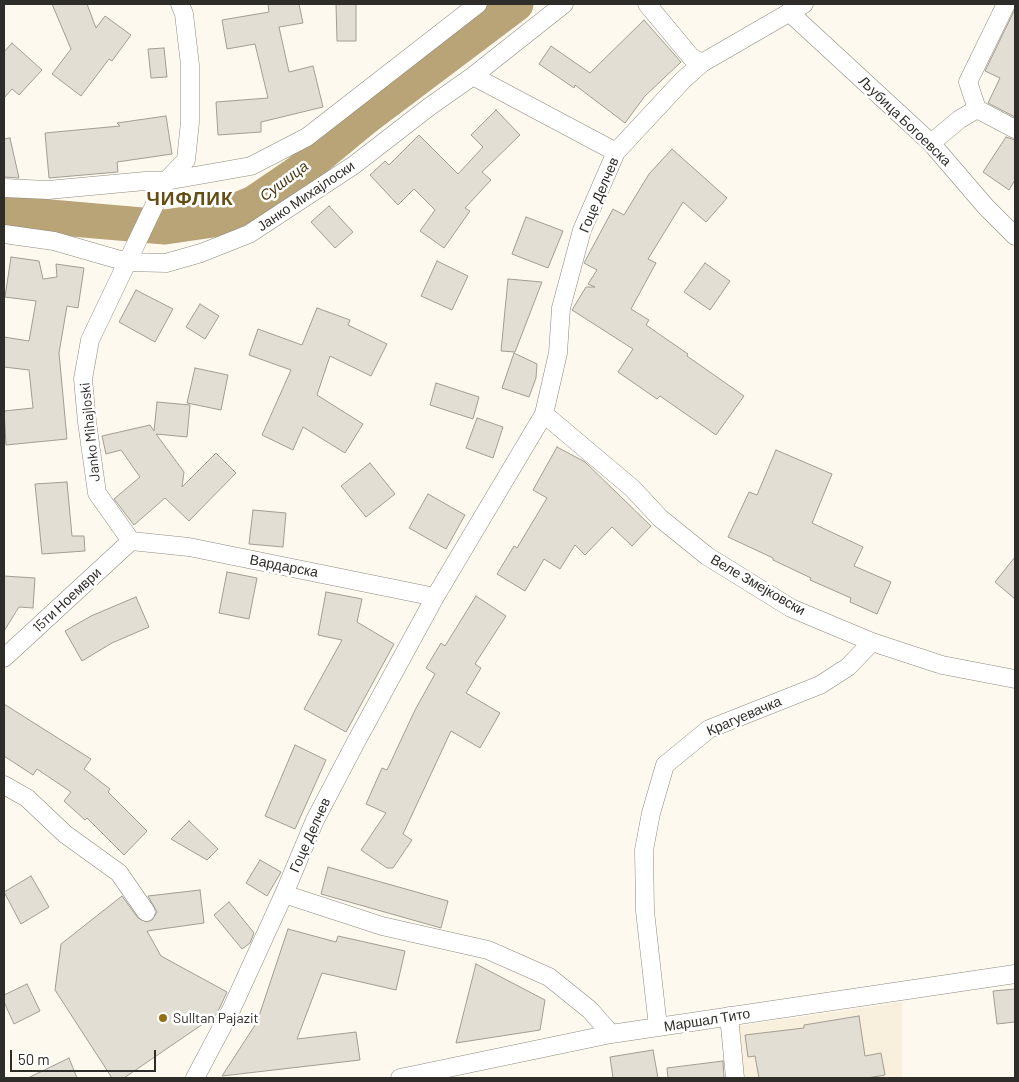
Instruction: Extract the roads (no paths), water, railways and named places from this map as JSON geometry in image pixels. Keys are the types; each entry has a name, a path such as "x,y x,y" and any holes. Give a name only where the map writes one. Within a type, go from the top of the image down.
{"street":[{"name":"Janko Mihajloski","path":"131,541 97,493 83,379 90,340 166,181 186,160 190,122 190,65 184,14 180,4"},
{"path":"4,188 48,190 145,181 166,181 251,166 307,137 478,4"},
{"name":"Јанко Михајлоски","path":"4,234 54,241 127,262 166,263 201,253 250,234 354,165 429,107 473,76 564,4"},
{"path":"647,4 691,57 702,63"},
{"path":"1006,4 968,82 977,109 1015,129"},
{"name":"Гоце Делчев","path":"195,1078 230,1010 284,894 315,820 435,597 544,414 558,353 561,308 582,230 616,152 683,80 702,63 797,8"},
{"name":"Љубица Богоевска","path":"797,8 931,143 986,207 1015,236"},
{"path":"473,76 616,152"},
{"path":"931,143 960,119 977,109"},
{"name":"Веле Змејковски","path":"544,414 632,488 660,518 707,556 791,608 872,642 942,665 1015,679"},
{"name":"Вардарска","path":"131,541 190,547 435,597"},
{"name":"15ти Ноември","path":"4,658 131,541"},
{"name":"Крагуевачка","path":"658,1027 644,911 644,850 650,813 665,765 709,729 820,685 848,667 872,642"},
{"path":"4,784 27,798 65,834 119,873 146,912"},
{"path":"284,894 382,926 488,950 549,977 590,1010 611,1034"},
{"name":"Маршал Тито","path":"400,1078 611,1034 1015,974"},
{"path":"729,1016 735,1078"}],"waterway":[{"name":"Сушица","path":"4,213 165,227 213,220 254,203 298,173 366,117 516,4"}],"place":[{"name":"Sulltan Pajazit","path":"163,1018"}],"district":[{"name":"ЧИФЛИК","path":"190,199"}]}
